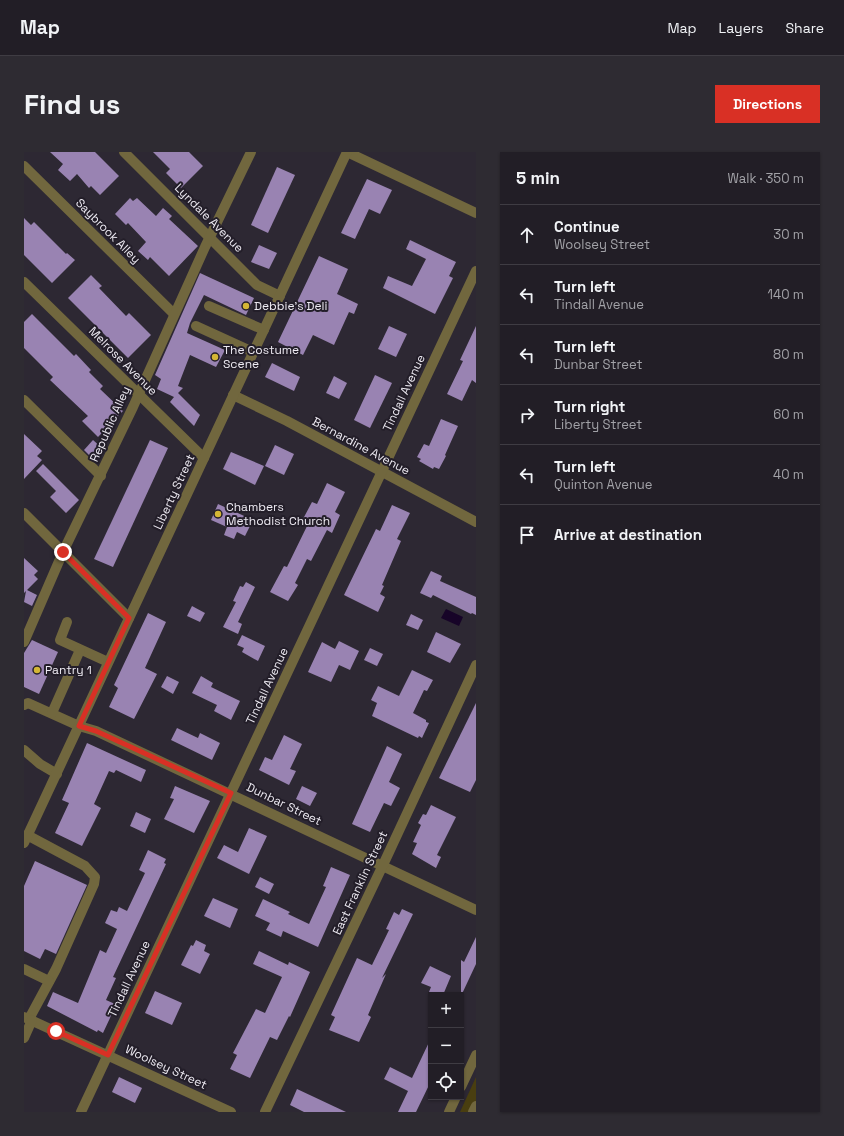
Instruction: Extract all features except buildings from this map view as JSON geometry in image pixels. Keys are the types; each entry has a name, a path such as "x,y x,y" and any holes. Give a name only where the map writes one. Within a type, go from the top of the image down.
{"street":[{"name":"Lyndale Avenue","path":"124,152 257,285 280,296"},
{"name":"Republic Alley","path":"25,636 63,552 101,476 174,314 251,152"},
{"path":"347,152 476,213"},
{"name":"Liberty Street","path":"26,839 347,152"},
{"name":"Saybrook Alley","path":"24,166 174,314"},
{"name":"Tindall Avenue","path":"81,1112 476,271"},
{"name":"Melrose Avenue","path":"24,282 204,458"},
{"path":"209,306 264,330"},
{"path":"196,326 253,352"},
{"name":"Bernardine Avenue","path":"234,395 287,421 476,522"},
{"path":"24,400 101,476"},
{"path":"24,513 129,618"},
{"path":"67,622 60,640 108,662"},
{"path":"52,713 80,650"},
{"name":"East Franklin Street","path":"265,1112 383,865 476,665"},
{"name":"Dunbar Street","path":"24,705 28,703 79,726 96,731 231,793 476,910"},
{"path":"24,750 57,774"},
{"path":"24,1038 28,1019 49,981 94,884 95,876 85,866 26,839"},
{"path":"24,969 49,981"},
{"name":"Woolsey Street","path":"28,1019 231,1112"},
{"path":"464,1081 476,1055"},
{"path":"449,1112 455,1100"},
{"path":"473,1112 476,1106"}],"shaded area":[{"path":"446,609 463,617 459,626 441,618"},
{"path":"476,1077 476,1112 460,1112"}],"place":[{"name":"Debbie's Deli","path":"246,306"},
{"name":"The Costume Scene","path":"215,357"},
{"name":"Chambers Methodist Church","path":"218,514"},
{"name":"Pantry 1","path":"37,670"}],"route":[{"path":"56,1031 108,1055 231,793 96,731 79,726 129,618 63,552"}]}
